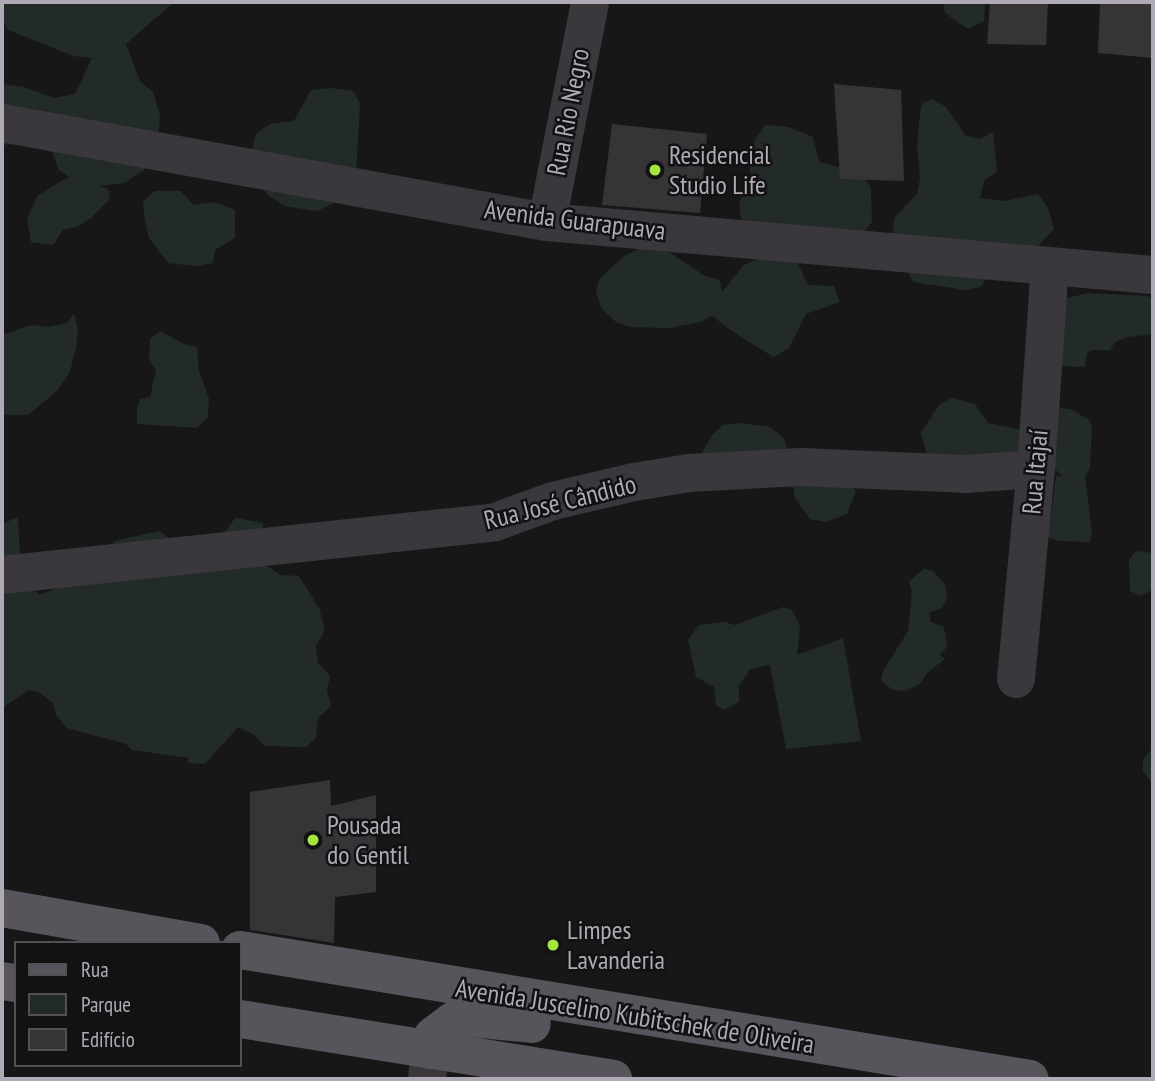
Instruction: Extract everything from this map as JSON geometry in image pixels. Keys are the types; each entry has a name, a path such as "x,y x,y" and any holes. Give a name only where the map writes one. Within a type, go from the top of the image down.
{"main road":[{"path":"2,908 190,941"},
{"name":"Avenida Juscelino Kubitschek de Oliveira","path":"242,950 1030,1079"},
{"path":"428,1065 433,1036 453,1021 471,1018 499,1019 717,1053 739,1052 778,1039"},
{"path":"242,1019 428,1065 613,1079"}],"street":[{"name":"Rua Rio Negro","path":"547,222 590,2"},
{"name":"Avenida Guarapuava","path":"2,123 547,222 1153,275"},
{"name":"Rua Itajaí","path":"1016,679 1036,469 1050,265"},
{"name":"Rua José Cândido","path":"2,575 495,522 552,501 634,482 690,473 801,467 965,474 1036,469"}],"green space":[{"path":"2,2 174,2 126,44 140,81 153,92 160,115 158,141 144,170 124,183 100,186 108,189 110,199 79,226 63,230 53,245 31,242 27,219 37,196 70,178 58,169 53,153 32,143 2,145 2,84 24,87 54,98 75,94 92,58 73,56 8,30 2,19"},
{"path":"943,2 985,2 984,21 968,29 945,13"},
{"path":"330,88 353,91 360,103 356,174 336,202 317,211 284,206 267,194 248,167 256,134 270,124 294,121 311,90"},
{"path":"933,99 946,107 966,136 980,139 993,132 997,171 984,181 980,198 1004,201 1038,194 1048,208 1054,229 1022,263 990,273 981,287 965,290 913,282 892,243 894,218 917,194 920,178 917,147 920,113 922,103"},
{"path":"765,125 789,127 813,137 819,162 863,173 871,189 872,222 861,235 757,240 741,219 739,203 751,178 749,158 755,140"},
{"path":"155,191 181,191 193,205 214,202 235,210 235,238 215,250 213,263 195,266 168,263 149,238 145,220 143,201"},
{"path":"660,246 705,276 720,280 722,292 744,265 756,259 795,258 808,285 834,286 840,302 806,314 789,348 774,357 712,316 700,322 670,328 630,327 616,322 602,309 596,293 599,279 624,256 638,249"},
{"path":"1089,293 1147,296 1153,299 1153,334 1128,337 1115,342 1110,350 1092,350 1087,353 1085,367 1058,366 1066,298"},
{"path":"74,313 78,329 76,348 70,372 57,391 28,415 2,415 2,335 31,325 49,327 67,323"},
{"path":"160,331 186,345 197,347 199,371 209,399 208,417 197,428 137,424 140,399 150,397 156,370 149,360 150,339"},
{"path":"952,398 975,404 988,423 1038,433 1058,408 1070,409 1088,419 1092,426 1090,468 1085,477 1092,532 1090,542 1059,541 1048,537 1056,476 1063,476 1049,464 1036,469 932,472 921,433 939,405"},
{"path":"739,423 770,427 784,438 789,457 773,487 744,486 700,456 713,434 723,425"},
{"path":"837,467 856,491 847,514 826,522 810,519 795,498 793,485"},
{"path":"18,517 21,573 30,587 40,595 54,589 117,540 160,531 171,540 221,538 235,518 263,523 263,563 281,575 299,576 319,608 325,630 316,646 318,663 330,676 327,690 331,706 318,718 316,738 306,747 264,746 253,734 238,727 205,764 187,763 189,758 132,750 126,744 67,728 56,715 53,703 39,692 28,690 2,708 2,524"},
{"path":"1135,552 1153,554 1153,589 1141,596 1130,591 1129,560"},
{"path":"924,569 933,571 945,584 947,597 942,608 929,613 931,622 944,627 947,647 940,655 945,659 928,672 920,684 905,691 893,690 881,681 883,671 908,631 912,591 909,581"},
{"path":"783,607 792,610 800,626 797,655 843,638 861,741 786,749 770,665 750,669 739,686 739,702 723,710 716,705 714,687 696,677 688,640 699,625 724,622 735,625"},
{"path":"1153,748 1153,784 1143,771 1143,759"}],"building":[{"path":"990,2 1048,2 1046,45 987,44"},
{"path":"1100,2 1153,2 1153,58 1098,53"},
{"path":"834,84 901,90 904,181 840,179"},
{"name":"Residencial Studio Life","path":"612,124 707,134 700,213 602,205"},
{"name":"Pousada do Gentil","path":"330,780 331,806 376,795 376,892 335,897 334,943 250,930 250,792"}],"place":[{"name":"Residencial Studio Life","path":"655,170"},
{"name":"Pousada do Gentil","path":"313,840"},
{"name":"Limpes Lavanderia","path":"553,945"}]}
